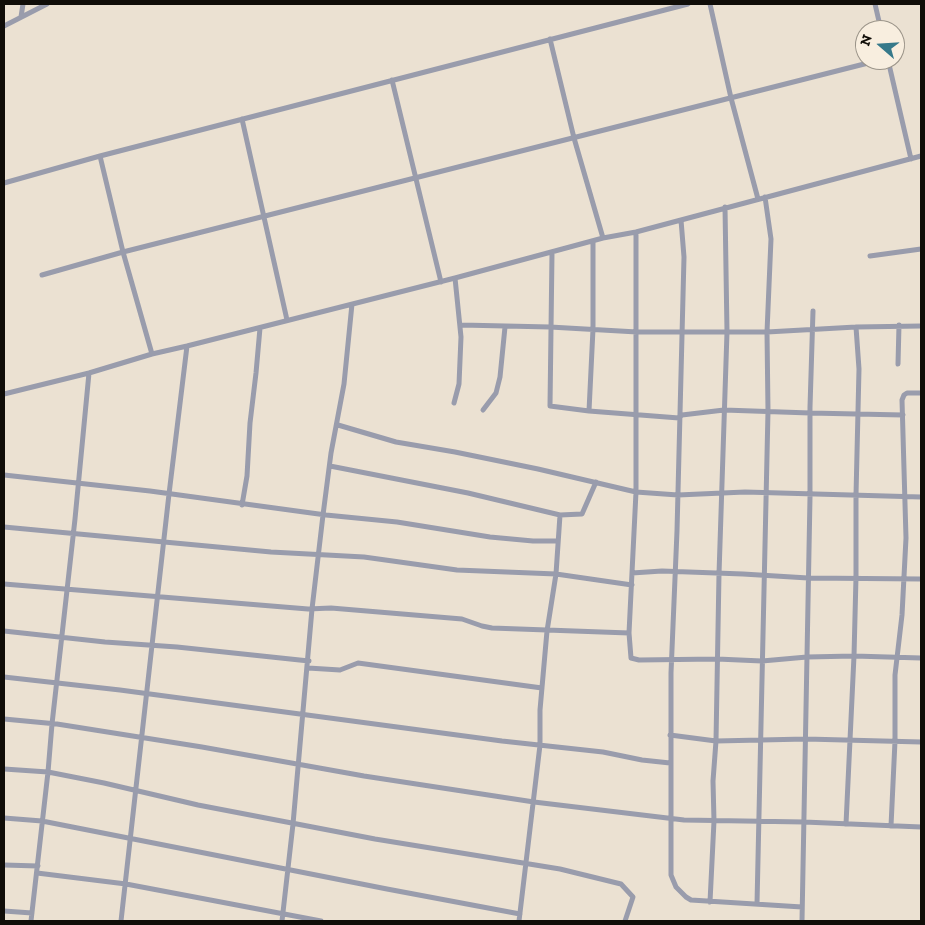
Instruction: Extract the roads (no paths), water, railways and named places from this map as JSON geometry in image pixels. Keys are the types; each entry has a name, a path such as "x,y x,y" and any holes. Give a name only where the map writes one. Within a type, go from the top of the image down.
{"street":[{"path":"21,17 23,4"},
{"path":"5,25 47,4"},
{"path":"4,183 100,156 688,4"},
{"path":"710,4 731,98 758,199"},
{"path":"875,4 879,20"},
{"path":"550,39 574,138 603,238"},
{"path":"42,276 123,252 855,66"},
{"path":"890,70 911,159"},
{"path":"392,80 441,282"},
{"path":"242,119 288,320"},
{"path":"100,156 123,252 152,354"},
{"path":"4,394 89,373 152,354 441,282 603,238 636,232 921,156"},
{"path":"757,904 768,411 767,332 771,239 765,197"},
{"path":"710,902 714,821 713,781 716,741 724,410 728,332 725,208"},
{"path":"681,220 684,257 676,572 671,660 672,880 686,897 710,902 802,907"},
{"path":"636,232 637,414 636,492 629,633 631,658 633,660 717,659 762,661 806,657 854,656 921,658"},
{"path":"589,411 593,329 593,242"},
{"path":"870,256 921,249"},
{"path":"552,253 550,406 679,418"},
{"path":"454,403 459,384 461,325 455,278"},
{"path":"282,921 309,661 312,609 323,515 344,384 352,304"},
{"path":"802,921 813,311"},
{"path":"461,325 550,327 637,332 767,332 813,328 921,326"},
{"path":"898,364 899,325"},
{"path":"483,410 496,393 500,377 505,327"},
{"path":"846,824 856,577 859,369 856,327"},
{"path":"242,504 260,328"},
{"path":"121,921 187,346"},
{"path":"31,921 89,373"},
{"path":"891,826 895,741 895,675 898,657 906,538 902,400 904,395 921,393"},
{"path":"679,418 682,414 724,410 903,415"},
{"path":"338,425 396,442 456,452 636,492 678,495 766,493 921,497"},
{"path":"330,466 560,514 582,514 596,482"},
{"path":"4,475 169,494 323,515 398,522 498,538 557,541"},
{"path":"519,921 540,745 542,688 547,631 556,574 560,514"},
{"path":"4,528 319,556 364,558 457,570 556,574 632,585"},
{"path":"632,573 662,571 808,578 904,577 921,579"},
{"path":"4,584 462,619 492,628 629,633"},
{"path":"4,631 309,661"},
{"path":"308,668 340,670 358,663 542,688"},
{"path":"4,677 603,752 642,760 670,763"},
{"path":"4,719 52,724 143,738 364,776 534,802 671,818 714,821 804,822 921,827"},
{"path":"670,735 716,741 806,739 921,742"},
{"path":"4,769 48,772 293,824 560,870 621,884 633,897 625,921"},
{"path":"4,818 42,821 520,914"},
{"path":"4,865 38,866"},
{"path":"37,873 126,884 321,921"},
{"path":"4,911 32,913"}]}
